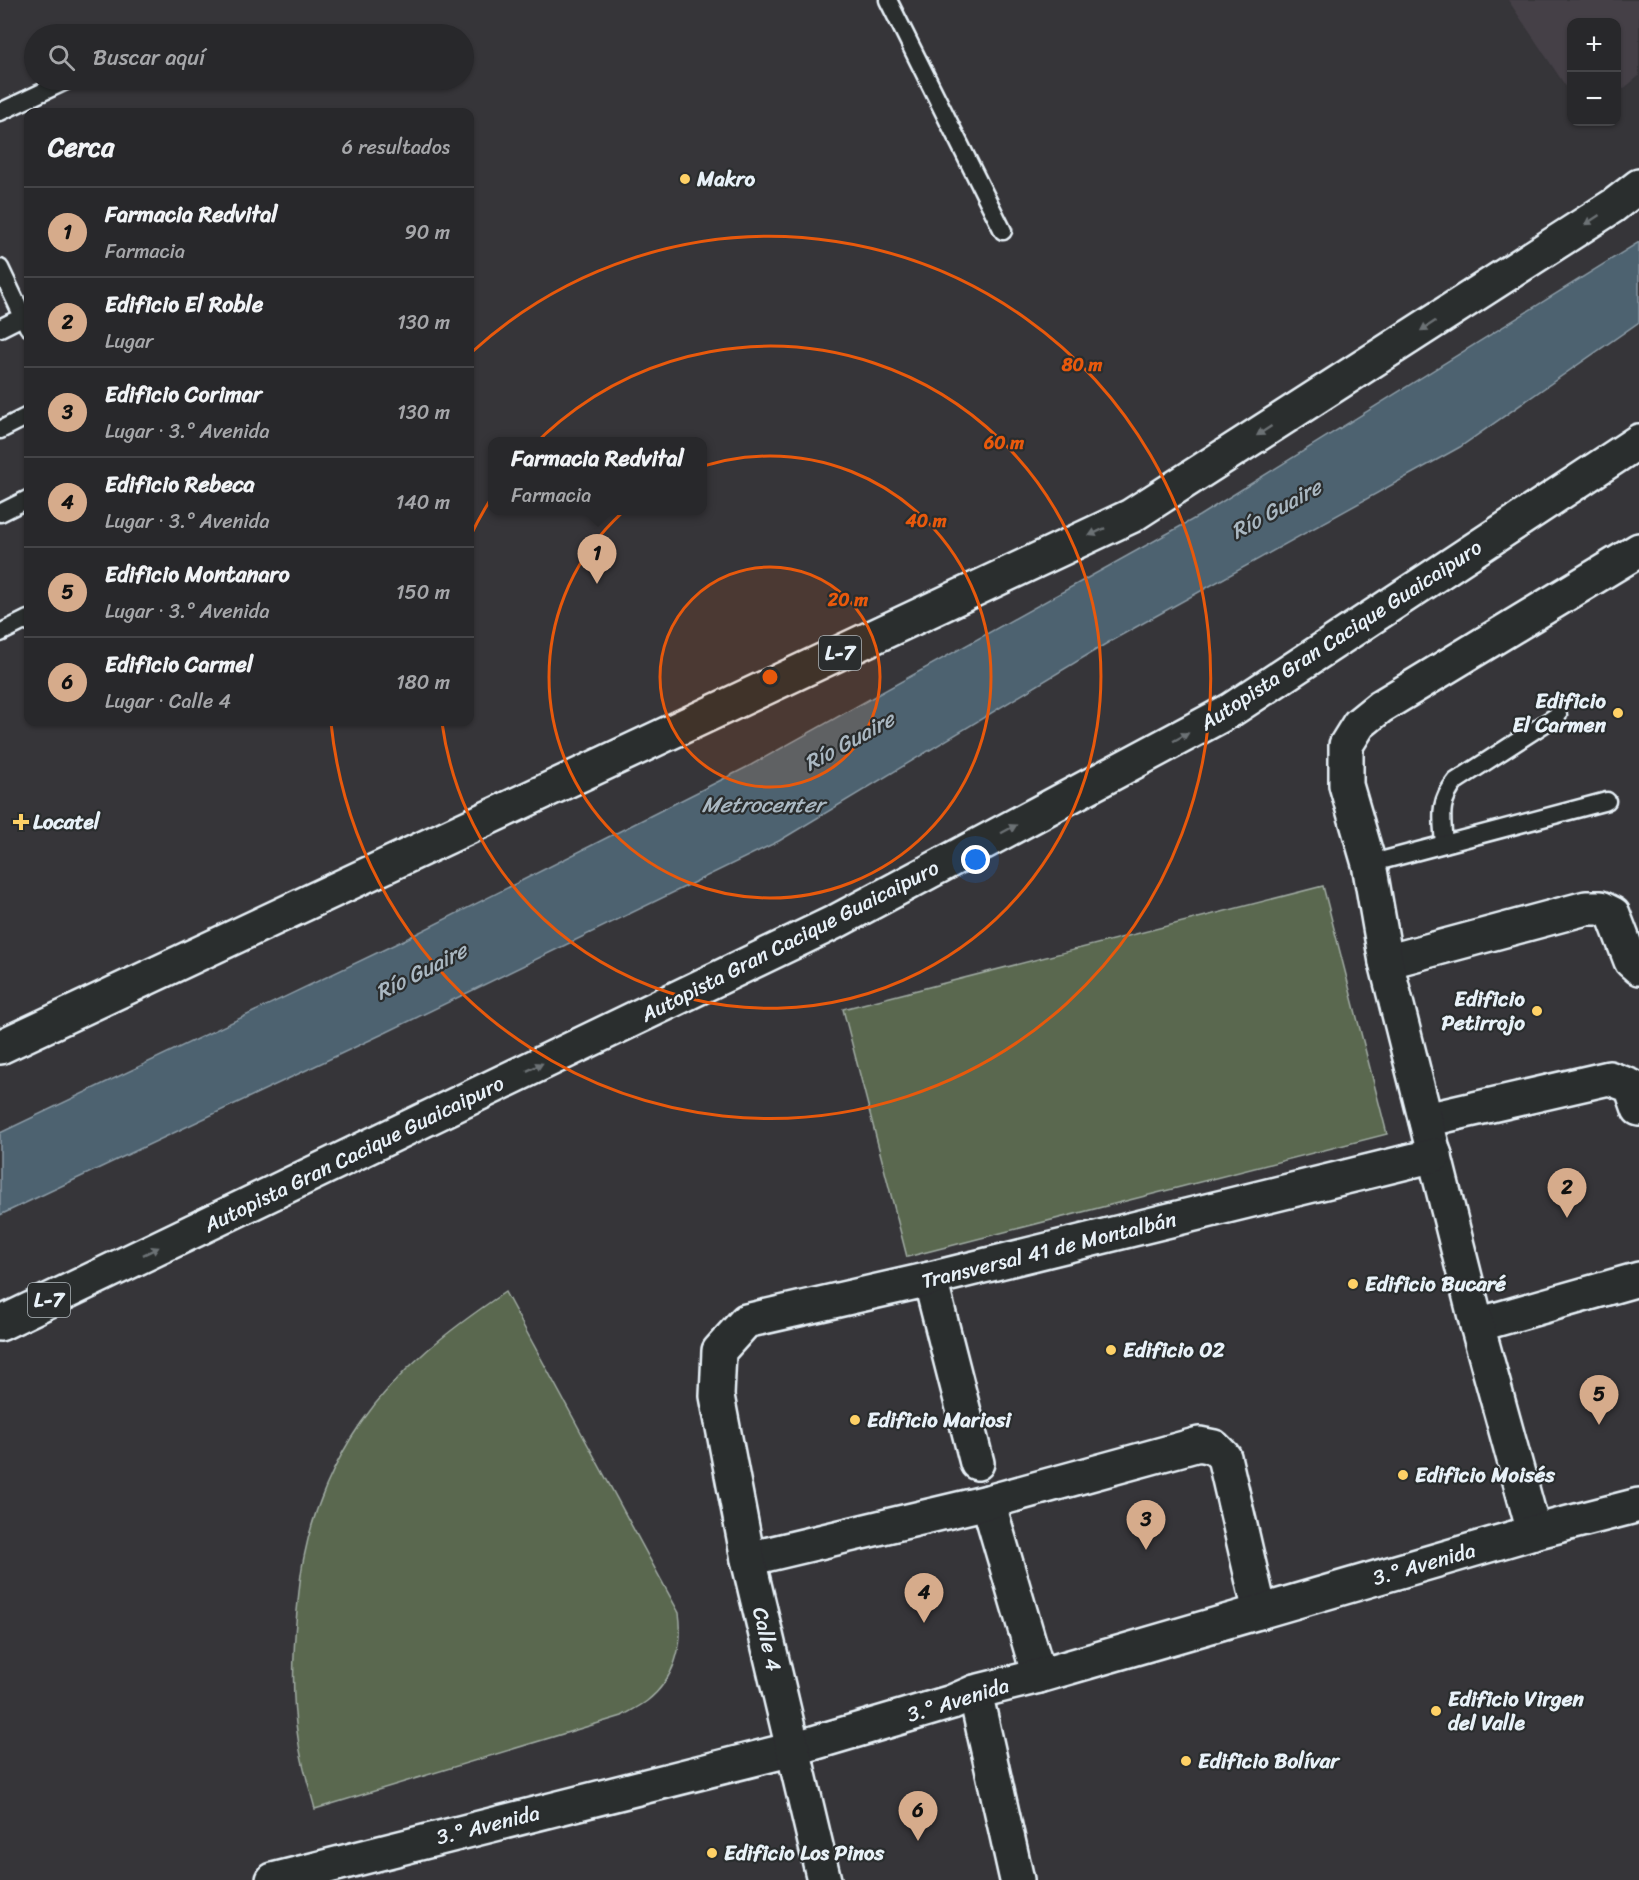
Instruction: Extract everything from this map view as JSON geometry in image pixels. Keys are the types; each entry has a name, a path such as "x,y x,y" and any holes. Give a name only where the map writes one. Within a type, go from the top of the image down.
{"main road":[{"name":"L-7","path":"0,1047 1131,516 1613,206 1639,186"},
{"name":"Autopista Gran Cacique Guaicaipuro","path":"0,1324 837,921 1231,710 1639,441"},
{"path":"1534,1532 1477,1326 1386,962 1369,864 1346,785 1346,745 1359,724 1380,707 1639,550"},
{"path":"1386,962 1586,908 1601,908 1613,914 1631,961 1639,968"},
{"path":"1426,1120 1609,1078 1631,1086 1639,1109"},
{"name":"Transversal 41 de Montalbán","path":"717,1396 719,1351 746,1321 930,1279 1435,1155"},
{"path":"0,1335 98,1277"},
{"path":"930,1279 977,1463"},
{"path":"1477,1326 1639,1279"},
{"name":"Calle 4","path":"717,1396 748,1559 824,1880"},
{"path":"748,1559 988,1502 1199,1444 1214,1447 1224,1457 1260,1612"},
{"path":"988,1502 1039,1676"},
{"name":"3.° Avenida","path":"273,1880 793,1749 952,1702 975,1692 1039,1676 1534,1532 1639,1505"},
{"path":"975,1692 1017,1880"}],"lane":[{"path":"888,0 1004,231"},
{"path":"0,112 47,90"},
{"path":"0,268 24,317"},
{"path":"0,328 24,322"},
{"path":"0,430 24,418"},
{"path":"0,513 24,502"},
{"path":"0,633 24,621"},
{"path":"1444,844 1441,808 1446,793 1456,781 1558,715"},
{"path":"1369,864 1607,801"}],"shaded area":[{"path":"1508,0 1639,0 1639,76 1621,91 1621,18 1567,18 1567,88"}],"green space":[{"path":"1323,886 1387,1134 907,1257 843,1009"},
{"path":"505,1292 679,1613 680,1638 675,1661 670,1673 656,1693 622,1716 315,1809 299,1747 293,1675 302,1570 308,1539 319,1504 333,1470 351,1438 376,1403 409,1367 445,1335"}],"water":[{"name":"Metrocenter","path":"1639,242 1639,322 1460,447 1109,642 779,841 387,1032 0,1215 0,1133 406,939 751,765 1199,516"}],"place":[{"name":"Makro","path":"685,179"},
{"name":"Farmacia Redvital","path":"597,584"},
{"name":"Edificio El Carmen","path":"1618,713"},
{"name":"Locatel","path":"21,822"},
{"name":"Edificio Petirrojo","path":"1537,1011"},
{"name":"Edificio El Roble","path":"1567,1218"},
{"name":"Edificio Bucaré","path":"1353,1284"},
{"name":"Edificio 02","path":"1111,1350"},
{"name":"Edificio Mariosi","path":"855,1420"},
{"name":"Edificio Montanaro","path":"1599,1425"},
{"name":"Edificio Moisés","path":"1403,1475"},
{"name":"Edificio Corimar","path":"1146,1550"},
{"name":"Edificio Rebeca","path":"924,1623"},
{"name":"Edificio Virgen del Valle","path":"1436,1711"},
{"name":"Edificio Bolívar","path":"1186,1761"},
{"name":"Edificio Carmel","path":"918,1841"},
{"name":"Edificio Los Pinos","path":"712,1853"}],"water label":[{"name":"Río Guaire","path":"1276,509"},
{"name":"Río Guaire","path":"849,741"},
{"name":"Río Guaire","path":"421,971"}]}
